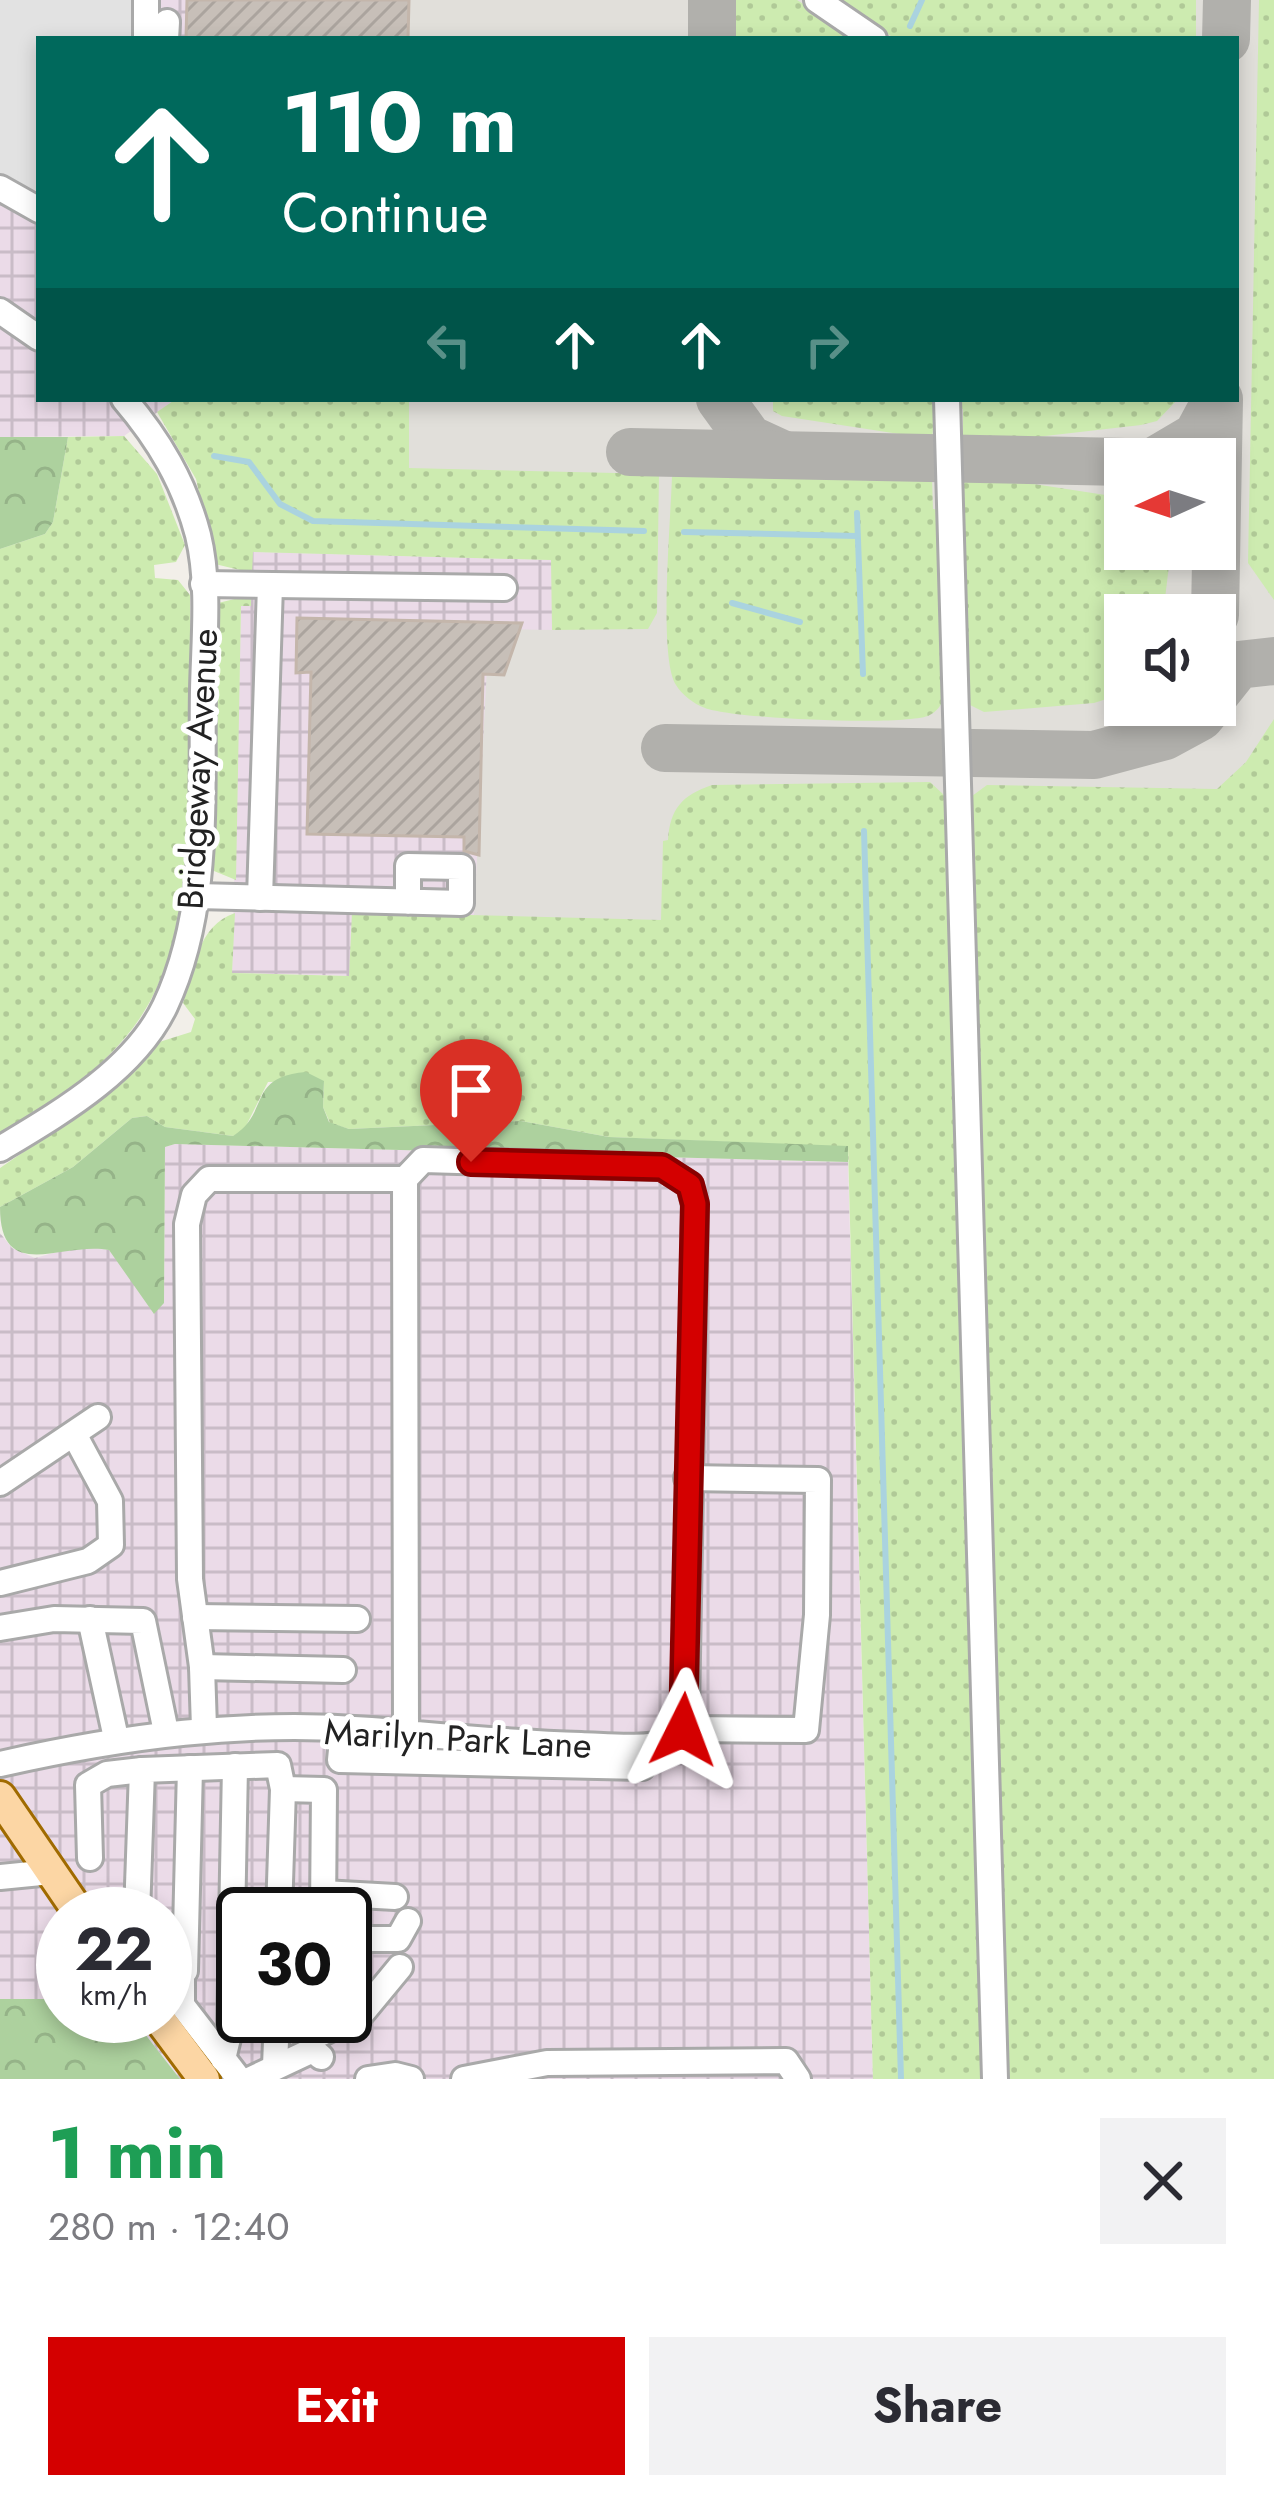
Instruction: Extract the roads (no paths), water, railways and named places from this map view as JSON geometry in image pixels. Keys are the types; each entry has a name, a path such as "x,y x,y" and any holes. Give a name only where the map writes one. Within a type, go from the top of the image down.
{"main road":[{"path":"0,1796 62,1887"},
{"path":"188,2043 222,2072"}],"street":[{"path":"146,0 146,36"},
{"path":"817,0 870,36"},
{"path":"0,188 36,208"},
{"path":"0,311 36,336"},
{"name":"Bridgeway Avenue","path":"0,1149 71,1105 120,1062 163,1010 185,950 197,896 203,584 199,539 181,482 126,402"},
{"path":"946,402 995,2079"},
{"path":"203,584 504,588"},
{"path":"260,898 270,585"},
{"path":"197,896 408,902"},
{"path":"343,1730 340,1760 642,1767 655,1747 671,1742 683,1730 695,1204 690,1185 662,1167 423,1160 405,1179 406,1734"},
{"path":"204,1728 202,1667 190,1579 187,1224 194,1195 209,1179 405,1179"},
{"path":"0,1483 98,1417"},
{"path":"0,1583 88,1561 111,1545 110,1502 74,1434"},
{"path":"683,1730 806,1730 817,1615 818,1480 687,1478"},
{"path":"195,1617 356,1619"},
{"path":"90,1619 116,1738"},
{"path":"0,1628 136,1619 147,1627 166,1732"},
{"path":"202,1667 344,1670"},
{"name":"Marilyn Park Lane","path":"0,1764 116,1738 204,1728 343,1730 655,1747"},
{"path":"90,1858 88,1785 107,1774 278,1765 283,1789 281,1887"},
{"path":"222,2072 230,2030 235,1766"},
{"path":"187,1887 190,1768"},
{"path":"138,1887 142,1770"},
{"path":"283,1789 324,1790 323,1887"},
{"path":"0,1877 51,1871"},
{"path":"372,1899 394,1897"},
{"path":"372,1939 398,1939 408,1921"},
{"path":"251,2079 323,2046 362,2013 400,1966"},
{"path":"192,2022 222,2072"},
{"path":"275,2066 276,2043"},
{"path":"464,2079 547,2063 567,2073 713,2071 786,2061 798,2079"},
{"path":"368,2079 395,2074 411,2079"}],"waterway":[{"path":"910,26 922,0"},
{"path":"214,456 249,462 280,504 313,521 644,531"},
{"path":"857,513 863,674"},
{"path":"684,532 857,536"},
{"path":"732,603 800,622"},
{"path":"864,831 901,2079"}]}
